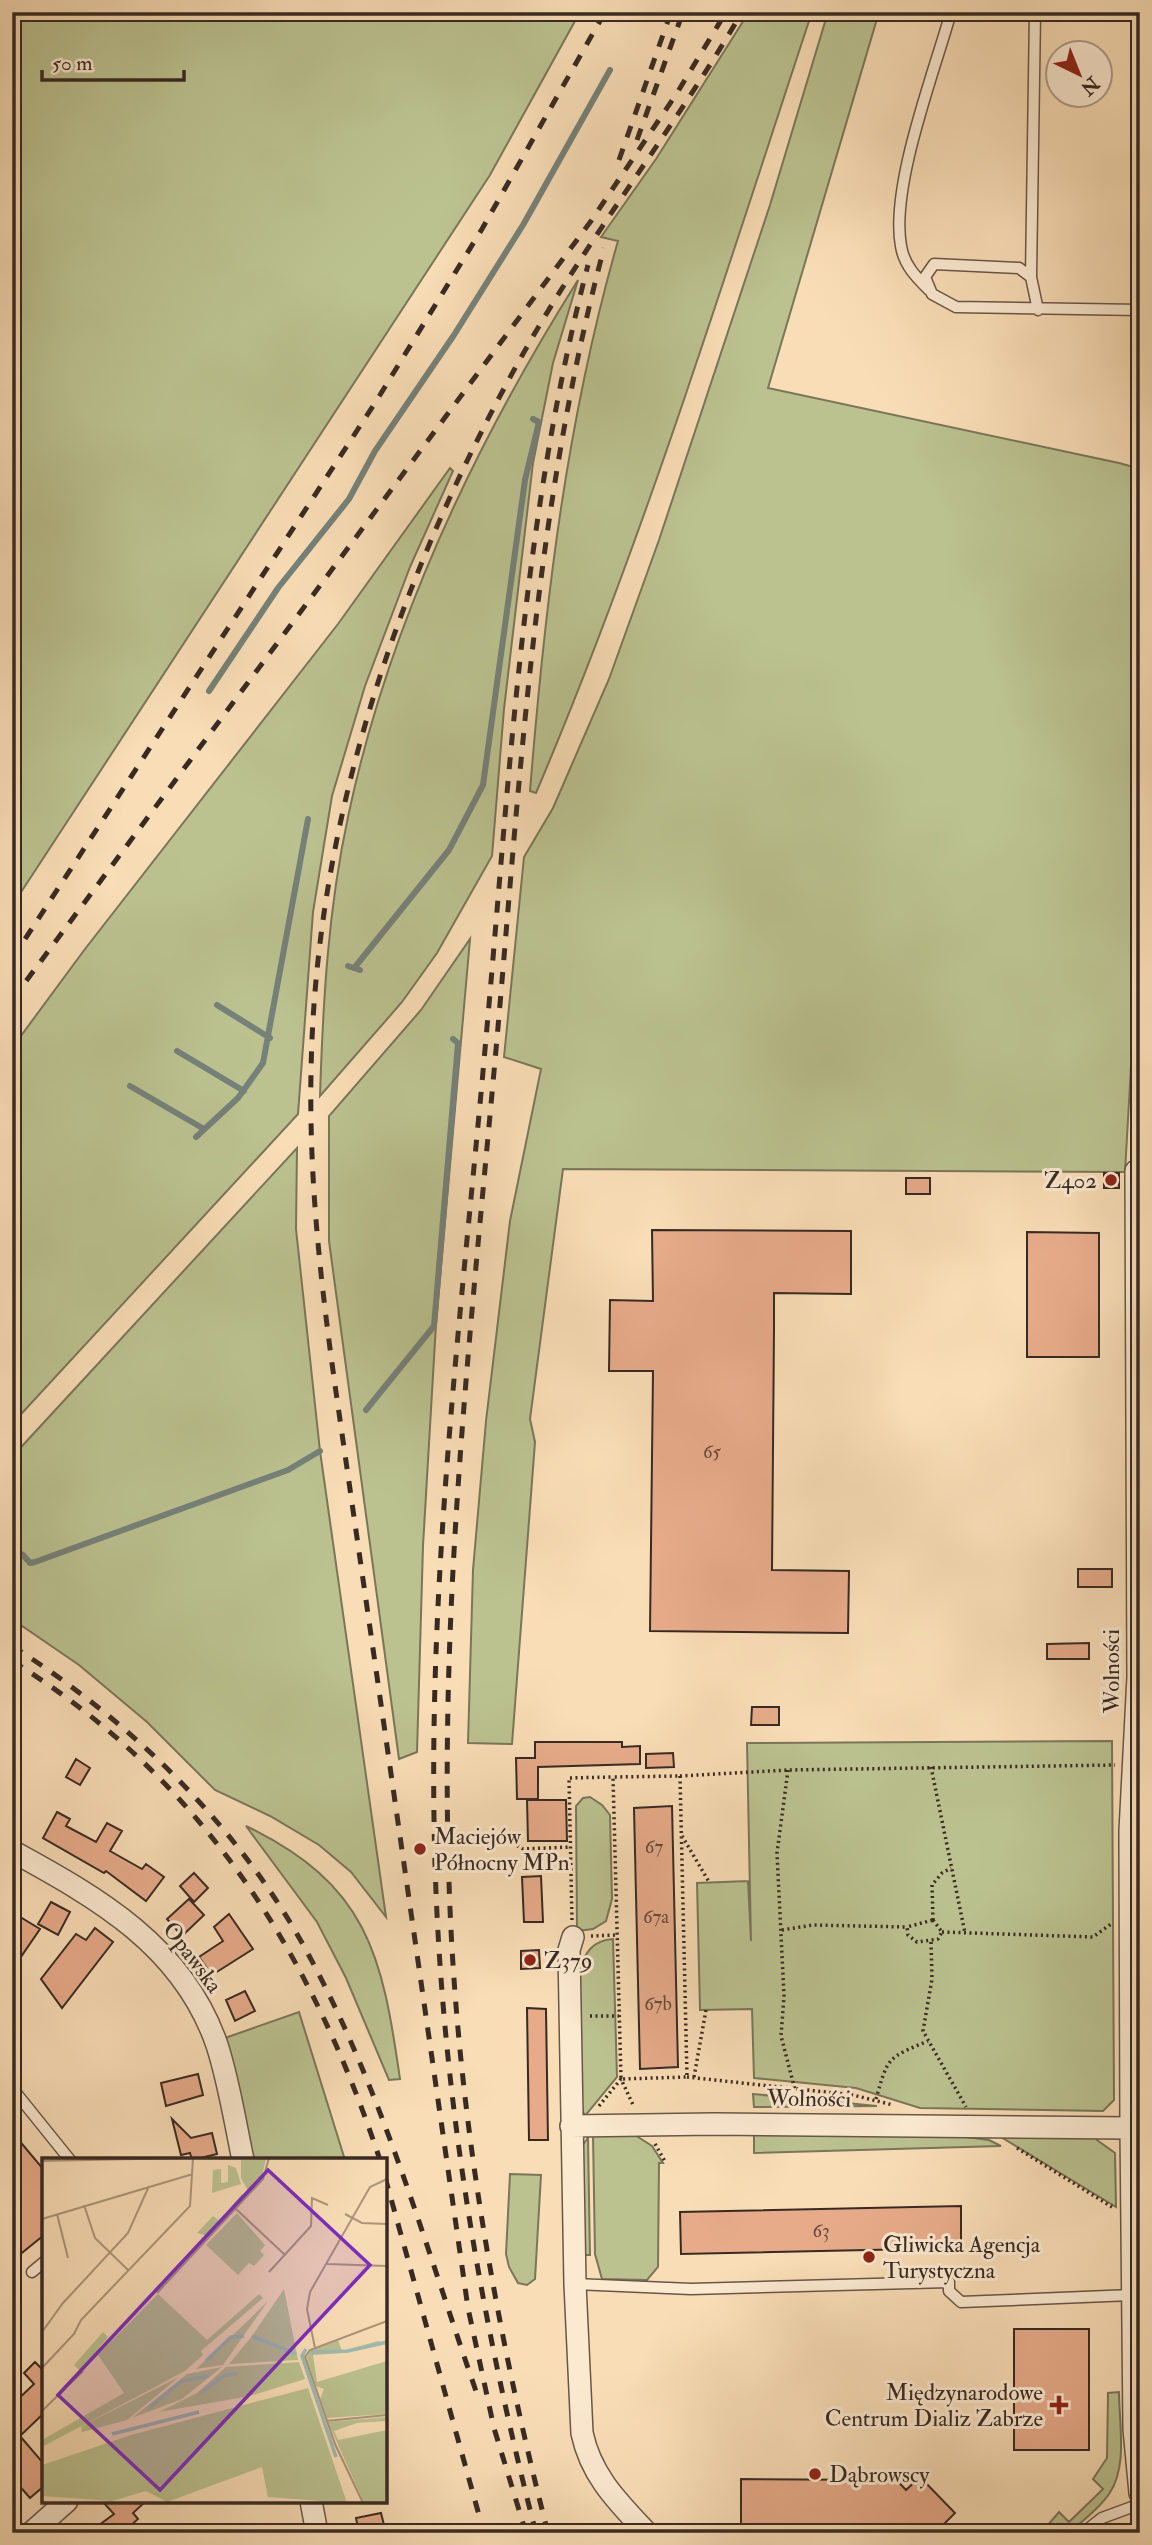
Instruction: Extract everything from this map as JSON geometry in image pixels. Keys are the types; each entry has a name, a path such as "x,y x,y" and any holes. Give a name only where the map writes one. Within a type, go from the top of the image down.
{"street":[{"name":"Wolności","path":"1136,1171 1138,1688 1130,1831 1135,2005 1131,2219 1135,2458 1140,2493"},
{"name":"Opawska","path":"12,1851 118,1913 150,1940 172,1965 201,2009 216,2042 243,2158"},
{"path":"573,1937 569,1950 570,2016 581,2126 575,2284 585,2448 604,2487 647,2533"},
{"name":"Wolności","path":"581,2126 1131,2128"},
{"path":"31,2533 65,2503"},
{"path":"311,2503 317,2533"}],"lane":[{"path":"951,12 900,192 901,247 910,271 932,293 956,307 1140,310"},
{"path":"1035,12 1031,277 1038,310"},
{"path":"932,293 925,277 934,264 1019,268 1031,277"},
{"path":"1136,1171 1140,1111"},
{"path":"12,2088 68,2158"},
{"path":"32,2272 42,2264"},
{"path":"575,2284 691,2289 949,2282 949,2291 961,2302 1132,2295"},
{"path":"1083,2533 1102,2518 1140,2504"}],"path":[{"path":"617,1935 573,1937 569,1778 788,1770 1121,1765"},
{"path":"931,1767 965,1933"},
{"path":"788,1770 777,1853 784,1996 781,2036 795,2090"},
{"path":"680,1776 687,2077"},
{"path":"581,2126 590,2119 621,2079 613,1777"},
{"path":"681,1834 709,1882"},
{"path":"465,1835 500,1835 523,1849 571,1847"},
{"path":"942,1932 933,1920 932,1885 942,1873 951,1868"},
{"path":"942,1932 1093,1937 1117,1919"},
{"path":"782,1930 813,1926 907,1927 933,1920"},
{"path":"907,1927 908,1935 917,1942 931,1942 938,1939 942,1932"},
{"path":"931,1942 932,1979 923,2032 970,2115"},
{"path":"694,2077 706,2010"},
{"path":"570,2016 619,2016"},
{"path":"875,2100 886,2064 894,2056 928,2041"},
{"path":"621,2079 694,2077 853,2095 898,2107"},
{"path":"996,2126 996,2135 1131,2219"}],"green space":[{"path":"12,12 580,12 490,175 12,906"},
{"path":"749,12 812,12 648,504 536,793 530,791 536,721 560,514 584,377 618,241 601,237 656,159"},
{"path":"828,12 879,12 768,388 1119,463 1137,468 1140,477 1140,908 1125,1172 563,1169 530,1419 535,1442 512,1744 468,1743 473,1570 486,1421 510,1221 541,1069 504,1057 524,857 553,808 609,679 659,540 770,205"},
{"path":"578,280 553,363 533,463 504,709 492,856 437,953 402,1002 320,1096 331,921 341,852 365,746 386,676 439,539 471,472 504,406"},
{"path":"450,468 453,471 410,567 365,686 332,796 313,912 298,1114 12,1424 12,1048 85,949 338,624"},
{"path":"470,939 436,1324 423,1546 417,1752 399,1759 329,1241 329,1116 421,1010"},
{"path":"297,1148 296,1229 320,1451 386,1917 351,1872 319,1845 270,1816 215,1790 147,1722 79,1665 12,1619 12,1457"},
{"path":"1112,1741 1114,2100 1103,2111 920,2108 856,2088 754,2078 752,2009 700,2010 697,1883 748,1881 751,1941 747,1743"},
{"path":"590,1797 610,1815 612,1899 606,1921 593,1929 577,1931 576,1806 583,1798"},
{"path":"246,1826 287,1849 319,1873 344,1899 362,1928 376,1960 386,1995 400,2079 389,2080 346,1978 317,1922"},
{"path":"613,1939 617,2077 585,2116 582,2110 579,1972 590,1949 600,1942"},
{"path":"299,2012 344,2158 252,2158 225,2038"},
{"path":"753,2094 877,2106 754,2107"},
{"path":"632,2133 652,2146 663,2163 659,2163 658,2267 647,2280 602,2279 595,2254 593,2135"},
{"path":"935,2133 989,2140 1001,2146 754,2153 754,2134"},
{"path":"996,2134 1097,2135 1097,2140 1115,2153 1116,2207"},
{"path":"588,2138 590,2255 582,2255 582,2146"},
{"path":"510,2174 541,2175 535,2279 527,2285 518,2283 509,2267 506,2254"},
{"path":"1119,2392 1121,2458 1115,2483 1109,2494 1069,2533 1041,2533 1059,2512 1069,2522 1103,2489 1093,2479 1107,2458 1108,2393"}],"building":[{"name":"Z402","path":"1104,1173 1119,1173 1119,1188 1104,1188"},
{"path":"906,1178 930,1178 930,1194 906,1194"},
{"path":"652,1230 851,1231 851,1294 774,1293 772,1570 849,1571 848,1633 650,1631 653,1371 609,1371 610,1300 653,1301"},
{"path":"1027,1232 1099,1233 1099,1357 1027,1357"},
{"path":"1078,1569 1112,1569 1112,1587 1078,1587"},
{"path":"1089,1643 1089,1659 1047,1659 1047,1644"},
{"path":"752,1707 779,1707 779,1725 751,1725"},
{"path":"535,1742 622,1742 622,1747 640,1746 640,1764 538,1767 538,1799 517,1799 516,1758 535,1758"},
{"path":"673,1753 674,1767 646,1768 646,1754"},
{"path":"76,1759 90,1768 80,1785 66,1777"},
{"path":"527,1800 566,1800 567,1841 528,1841"},
{"path":"672,1806 678,2067 640,2069 634,1808"},
{"path":"57,1812 70,1819 66,1826 96,1842 107,1823 122,1831 110,1851 142,1869 146,1864 164,1877 146,1901 106,1871 104,1873 43,1838"},
{"path":"194,1873 208,1888 194,1902 180,1886"},
{"path":"541,1876 543,1922 524,1922 522,1877"},
{"path":"189,1899 204,1915 182,1936 167,1919"},
{"path":"51,1902 70,1912 58,1935 38,1924"},
{"path":"12,1912 40,1929 12,1970"},
{"path":"229,1914 253,1949 212,1975 199,1957 223,1941 214,1927"},
{"path":"95,1928 113,1942 62,2008 41,1979 76,1934 86,1940"},
{"name":"Z379","path":"539,1950 540,1968 521,1969 521,1951"},
{"path":"245,1991 255,2011 235,2021 226,2000"},
{"path":"527,2008 546,2009 548,2140 529,2140"},
{"path":"198,2074 203,2095 166,2106 161,2083"},
{"path":"172,2119 191,2138 212,2133 217,2154 200,2158 191,2158 190,2153 181,2155"},
{"path":"12,2132 42,2168 42,2237 12,2261"},
{"path":"961,2206 961,2248 681,2254 680,2212"},
{"path":"1014,2329 1089,2329 1089,2450 1014,2450"},
{"path":"35,2362 42,2369 42,2415 20,2436 42,2462 42,2488 30,2498 16,2482 12,2482 12,2405 34,2384 24,2373"},
{"path":"890,2473 906,2490 920,2477 955,2513 935,2533 741,2533 741,2479 882,2480"},
{"path":"104,2503 144,2503 133,2513 138,2519 122,2533 88,2533 114,2514"},
{"path":"381,2513 386,2533 359,2533 356,2518"}],"waterway":[{"path":"209,691 278,588 349,499 375,451 454,335 523,225 610,70"},
{"path":"355,967 449,850 483,785 525,480 539,422 533,419"},
{"path":"196,1137 238,1098 263,1063 308,819"},
{"path":"348,966 360,970"},
{"path":"217,1005 270,1038"},
{"path":"366,1410 434,1326 458,1043 453,1039"},
{"path":"177,1051 244,1091"},
{"path":"130,1086 204,1129"},
{"path":"12,1550 23,1555 30,1563 35,1562 288,1470 320,1451"}],"railway":[{"path":"12,959 375,403 482,229 605,12"},
{"path":"619,160 671,12"},
{"path":"637,140 683,12"},
{"path":"12,1000 591,221 677,93 726,12"},
{"path":"526,2533 494,2428 468,2308 331,1352 317,1233 312,1154 311,1073 316,976 329,880 349,785 375,692 407,600 444,510 486,423 557,296 742,12"},
{"path":"548,2533 494,2291 469,2129 453,1965 449,1882 449,1668 460,1454 534,635 562,440 604,248"},
{"path":"536,2533 495,2356 463,2178 443,1999 437,1909 434,1719 437,1620 450,1422 522,644 548,453 588,265"},
{"path":"12,1646 97,1706 175,1776 244,1855 274,1897 329,1995 377,2106 477,2394"},
{"path":"12,1661 80,1708 140,1759 194,1815 241,1876 283,1942 320,2011 352,2084 379,2158"},
{"path":"387,2184 484,2533"}],"place":[{"name":"Z402","path":"1111,1180"},
{"name":"Maciejów Północny MPn","path":"420,1849"},
{"name":"Z379","path":"530,1960"},
{"name":"Gliwicka Agencja Turystyczna","path":"869,2257"},
{"name":"Międzynarodowe Centrum Dializ Zabrze","path":"1059,2405"},
{"name":"Dąbrowscy","path":"815,2474"}]}
